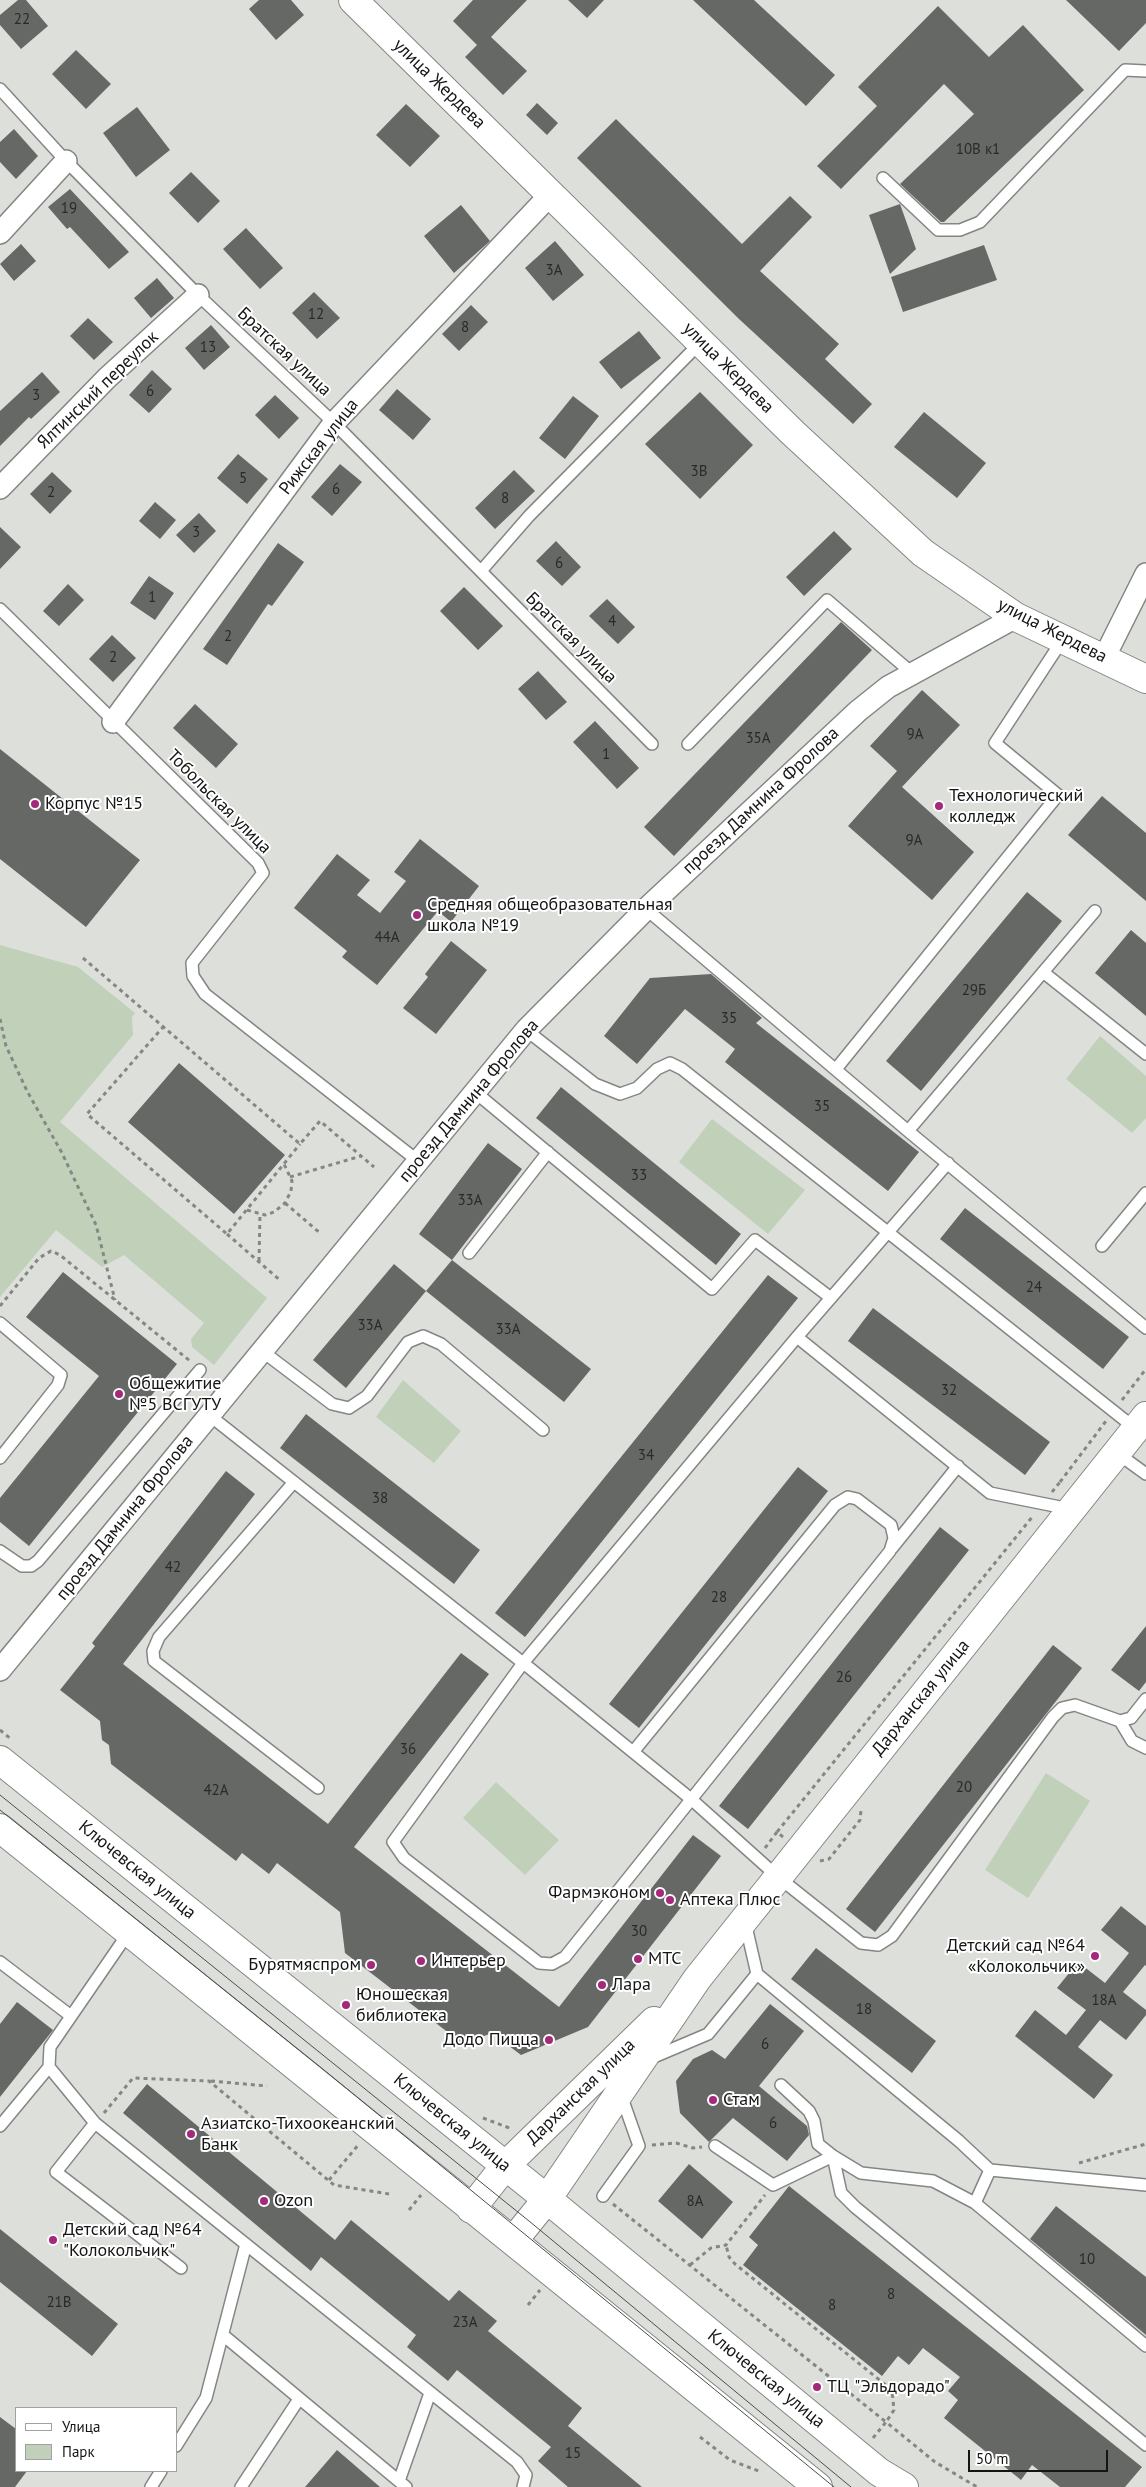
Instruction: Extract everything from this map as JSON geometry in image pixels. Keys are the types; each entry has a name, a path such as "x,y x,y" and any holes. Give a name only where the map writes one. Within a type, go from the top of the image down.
{"main road":[{"name":"улица Жердева","path":"353,0 793,433 923,553 1016,617 1146,678"},
{"name":"Дарханская улица","path":"513,2242 547,2199 696,1979 1141,1422"},
{"name":"Ключевская улица","path":"0,1760 547,2199 879,2472 904,2487"},
{"path":"0,1828 818,2487"},
{"name":"Дарханская улица","path":"471,2209 505,2166 696,1979"}],"street":[{"path":"0,233 66,161"},
{"name":"Рижская улица","path":"114,722 334,423 551,194"},
{"name":"Ялтинский переулок","path":"0,488 107,378 198,295"},
{"path":"1104,658 1146,574"},
{"name":"проезд Дамнина Фролова","path":"0,1670 526,1030 646,909 858,711 888,687 1016,617"}],"lane":[{"path":"883,178 938,230 960,230 980,222 1125,70 1146,71"},
{"name":"Братская улица","path":"0,89 66,161 198,295 334,423 652,744"},
{"path":"481,572 529,516 701,342"},
{"path":"688,744 827,600 912,673"},
{"name":"Тобольская улица","path":"0,609 258,863 263,872 192,963 193,976 205,994 418,1161"},
{"path":"836,1069 1058,795 995,743 1064,639"},
{"path":"646,909 908,1131 1146,1328"},
{"path":"908,1131 1095,911"},
{"path":"1043,972 1146,1054"},
{"path":"526,1030 595,1084 620,1094 637,1088 657,1069 670,1063 682,1069 888,1234 1141,1422"},
{"path":"475,1092 712,1289 755,1240 831,1298"},
{"path":"469,1253 548,1152"},
{"path":"948,1163 797,1337 523,1663 392,1842 404,1858 539,1963 552,1964 565,1957 958,1466"},
{"path":"1102,1246 1146,1193"},
{"path":"0,1323 61,1375 58,1385 0,1458"},
{"path":"262,1351 332,1404 349,1408 367,1396 408,1342 423,1336 441,1344 543,1430"},
{"path":"797,1337 990,1493 1072,1509"},
{"path":"0,1551 22,1566 31,1566 38,1561 200,1370"},
{"path":"209,1415 633,1752 691,1799 778,1877 861,1943 878,1945 892,1936 1053,1717 1062,1708 1076,1705 1120,1722 1132,1741 1146,1748"},
{"path":"1117,1452 1146,1474"},
{"path":"294,1482 159,1637 153,1651 154,1661 318,1788"},
{"path":"633,1752 835,1505 848,1497 857,1499 891,1525 894,1538 890,1551"},
{"path":"1120,1722 1131,1718 1146,1699"},
{"path":"744,1920 757,1974 959,2141 990,2170 1146,2185"},
{"path":"0,2126 49,2067 50,2047 129,1932"},
{"path":"0,1962 71,2016"},
{"path":"640,2063 708,2034 757,1974"},
{"path":"49,2067 95,2123 517,2462 526,2476 523,2487"},
{"path":"781,2085 809,2111 814,2121 818,2144 833,2156 861,2173 934,2181 975,2203 1146,2346"},
{"path":"603,2196 639,2146 620,2092"},
{"path":"95,2123 56,2172 181,2268"},
{"path":"715,2146 773,2185 833,2156"},
{"path":"833,2156 841,2193 855,2207 1146,2445"},
{"path":"975,2203 990,2170"},
{"path":"178,2443 206,2398 246,2244"},
{"path":"223,2335 403,2484 430,2393"},
{"path":"241,2487 299,2398"},
{"path":"151,2487 160,2472"}],"path":[{"path":"83,958 300,1144"},
{"path":"0,1019 6,1046 27,1091 62,1153 96,1225 115,1300"},
{"path":"164,1026 87,1114 281,1281"},
{"path":"227,1234 320,1121 374,1166"},
{"path":"290,1177 361,1156"},
{"path":"246,1210 260,1214 274,1212 285,1203 291,1191 290,1177 284,1164"},
{"path":"285,1203 320,1233"},
{"path":"259,1262 260,1214"},
{"path":"0,1306 39,1258 51,1251 60,1254 200,1370"},
{"path":"95,2123 133,2078 209,2081 267,2086"},
{"path":"209,2081 334,2184 389,2194"},
{"path":"639,2146 676,2143 694,2148 715,2146"},
{"path":"328,2180 359,2144"},
{"path":"1073,2164 1146,2144"},
{"path":"690,2265 712,2248 726,2246 773,2185"},
{"path":"613,2203 886,2422 894,2410 892,2390 735,2264 729,2258 726,2246"},
{"path":"700,2437 730,2460 766,2474"}],"green space":[{"path":"0,945 78,967 135,1013 132,1017 133,1035 60,1122 267,1298 214,1365 192,1347 191,1339 204,1323 124,1255 102,1267 56,1230 0,1297"},
{"path":"1100,1036 1146,1076 1146,1118 1132,1133 1066,1079"},
{"path":"712,1119 805,1190 768,1234 679,1162"},
{"path":"403,1380 461,1431 434,1463 376,1417"},
{"path":"1046,1773 1090,1801 1028,1898 985,1870"},
{"path":"496,1782 559,1840 525,1875 463,1818"}],"building":[{"path":"18,0 26,0 48,26 21,49 0,25 0,15"},
{"path":"259,0 291,0 304,15 276,40 249,9"},
{"path":"473,0 527,0 491,37 527,71 503,95 465,57 477,45 453,21"},
{"path":"568,0 604,0 587,18"},
{"path":"693,0 754,0 835,75 806,106"},
{"path":"1066,0 1146,0 1146,23 1119,51"},
{"path":"938,6 989,57 1023,25 1084,90 944,222 941,222 900,184 974,114 944,84 841,189 817,166 877,106 858,87"},
{"path":"76,50 111,84 86,109 52,74"},
{"path":"537,103 558,123 547,135 526,115"},
{"path":"406,104 440,136 410,167 376,135"},
{"path":"137,107 170,150 136,177 103,133"},
{"path":"616,119 742,244 790,196 812,217 760,271 839,344 825,359 872,404 853,424 739,319 577,158"},
{"path":"14,129 38,156 16,179 0,162 0,142"},
{"path":"191,172 220,201 198,223 169,193"},
{"path":"70,189 129,252 109,269 70,227 67,229 48,207"},
{"path":"900,204 916,249 890,274 869,215"},
{"path":"461,205 490,241 454,273 424,236"},
{"path":"246,228 283,268 260,289 223,249"},
{"path":"555,241 584,275 553,301 525,268"},
{"path":"21,244 36,261 14,281 0,264"},
{"path":"984,245 997,280 903,312 891,277"},
{"path":"157,278 174,298 151,318 134,298"},
{"path":"314,292 340,318 317,339 292,313"},
{"path":"471,305 488,322 459,351 442,334"},
{"path":"88,318 113,342 94,360 70,336"},
{"path":"211,325 230,347 204,370 185,348"},
{"path":"639,331 661,358 621,389 599,362"},
{"path":"152,370 172,389 149,413 129,395"},
{"path":"42,372 60,392 31,419 29,417 0,446 0,411"},
{"path":"397,389 431,419 413,440 379,410"},
{"path":"700,392 753,445 700,499 645,444"},
{"path":"275,395 299,418 279,439 255,415"},
{"path":"573,396 599,416 565,459 539,438"},
{"path":"924,412 986,463 957,498 894,447"},
{"path":"238,454 268,479 247,504 217,478"},
{"path":"340,464 362,482 332,516 311,497"},
{"path":"514,470 535,491 495,529 475,508"},
{"path":"52,472 72,491 50,514 30,494"},
{"path":"155,502 176,520 160,539 139,521"},
{"path":"199,513 216,531 194,553 176,535"},
{"path":"0,527 21,547 0,569"},
{"path":"834,531 852,549 804,596 786,577"},
{"path":"556,541 581,567 562,586 536,561"},
{"path":"278,543 304,562 272,606 268,604 227,665 203,649"},
{"path":"149,576 174,593 155,620 130,603"},
{"path":"68,584 84,600 59,626 43,611"},
{"path":"464,587 503,626 478,650 440,611"},
{"path":"607,599 635,627 618,644 589,616"},
{"path":"841,622 872,650 674,856 644,827"},
{"path":"112,635 136,658 113,682 89,659"},
{"path":"538,671 567,702 546,720 518,689"},
{"path":"922,690 960,725 902,787 974,852 932,900 848,826 897,771 870,746"},
{"path":"195,704 238,744 216,768 173,728"},
{"path":"595,721 639,768 617,789 573,742"},
{"name":"Корпус №15","path":"0,749 140,860 86,927 0,859"},
{"path":"1102,796 1146,833 1146,901 1068,835"},
{"path":"420,839 479,886 451,922 438,911 377,985 342,957 347,951 294,908 337,854 370,880 357,895 380,913 406,881 394,872"},
{"path":"1027,892 1062,921 921,1091 886,1061"},
{"path":"1131,930 1146,943 1146,1016 1095,973"},
{"path":"451,941 487,970 436,1034 403,1008 428,977 425,974"},
{"path":"711,974 762,1018 756,1023 919,1152 888,1191 725,1062 735,1049 685,1009 637,1064 604,1036 650,978"},
{"path":"179,1063 285,1155 234,1214 128,1122"},
{"path":"561,1087 741,1234 716,1265 536,1118"},
{"path":"488,1143 522,1169 452,1260 419,1234"},
{"path":"965,1208 1129,1337 1103,1369 940,1239"},
{"path":"452,1260 591,1369 564,1402 426,1291"},
{"path":"394,1264 426,1291 346,1388 313,1360"},
{"name":"Общежитие №5 ВСГУТУ","path":"63,1272 177,1364 29,1546 0,1522 0,1498 99,1376 26,1317"},
{"path":"768,1275 798,1298 525,1637 495,1613"},
{"path":"873,1308 1050,1442 1025,1475 848,1341"},
{"path":"306,1414 480,1550 454,1584 280,1448"},
{"path":"798,1467 828,1491 639,1728 609,1704"},
{"path":"226,1471 255,1494 123,1664 328,1824 461,1653 489,1674 354,1847 559,2007 693,1835 721,1856 588,2027 521,2055 492,2033 463,2044 345,1953 340,1912 277,1863 269,1874 242,1853 236,1861 111,1764 109,1745 102,1740 100,1721 60,1690 95,1646 92,1643"},
{"path":"940,1527 969,1550 748,1829 719,1806"},
{"path":"1146,1626 1146,1682 1139,1691 1111,1670"},
{"path":"1053,1645 1082,1668 875,1932 846,1909"},
{"path":"1121,1906 1146,1926 1146,1966 1123,1992 1146,2010 1146,2015 1126,2040 1100,2020 1078,2047 1113,2075 1094,2099 1015,2036 1035,2010 1066,2035 1086,2010 1057,1988 1078,1962 1105,1983 1129,1953 1101,1930"},
{"path":"816,1948 936,2041 912,2073 791,1979"},
{"path":"17,2002 53,2030 0,2097 0,2024"},
{"path":"770,2004 804,2031 759,2086 807,2126 809,2135 787,2161 733,2118 709,2142 680,2113 676,2081 693,2059 712,2050 725,2059"},
{"path":"147,2084 335,2240 351,2220 449,2301 459,2290 497,2321 488,2331 582,2408 568,2426 642,2487 568,2487 538,2461 551,2447 457,2370 448,2381 407,2347 416,2335 321,2257 311,2271 123,2113"},
{"path":"689,2164 733,2202 702,2239 658,2201"},
{"path":"789,2186 1142,2467 1125,2487 1060,2487 1032,2465 1021,2480 944,2418 958,2400 948,2391 960,2377 923,2348 909,2365 898,2356 882,2376 743,2265 758,2245 749,2237"},
{"path":"1056,2206 1146,2277 1146,2335 1030,2239"},
{"path":"0,2229 118,2324 92,2356 0,2282"},
{"path":"0,2417 15,2428 15,2472 26,2472 15,2487 0,2487"},
{"path":"337,2450 380,2487 305,2487"}],"tram line":[{"path":"0,1795 529,2221 851,2487"},
{"path":"0,1810 319,2066 834,2487"}],"place":[{"name":"Корпус №15","path":"35,804"},
{"name":"Технологический колледж","path":"939,806"},
{"name":"Средняя общеобразовательная школа №19","path":"417,915"},
{"name":"Общежитие №5 ВСГУТУ","path":"119,1394"},
{"name":"Фармэконом","path":"660,1893"},
{"name":"Аптека Плюс","path":"670,1900"},
{"name":"Детский сад №64 «Колокольчик»","path":"1095,1956"},
{"name":"МТС","path":"638,1959"},
{"name":"Интерьер","path":"421,1961"},
{"name":"Бурятмяспром","path":"371,1965"},
{"name":"Лара","path":"602,1985"},
{"name":"Юношеская библиотека","path":"346,2005"},
{"name":"Додо Пицца","path":"549,2040"},
{"name":"Стам","path":"713,2100"},
{"name":"Азиатско-Тихоокеанский Банк","path":"191,2134"},
{"name":"Ozon","path":"264,2201"},
{"name":"Детский сад №64 \"Колокольчик\"","path":"53,2240"},
{"name":"ТЦ \"Эльдорадо\"","path":"817,2387"}]}
